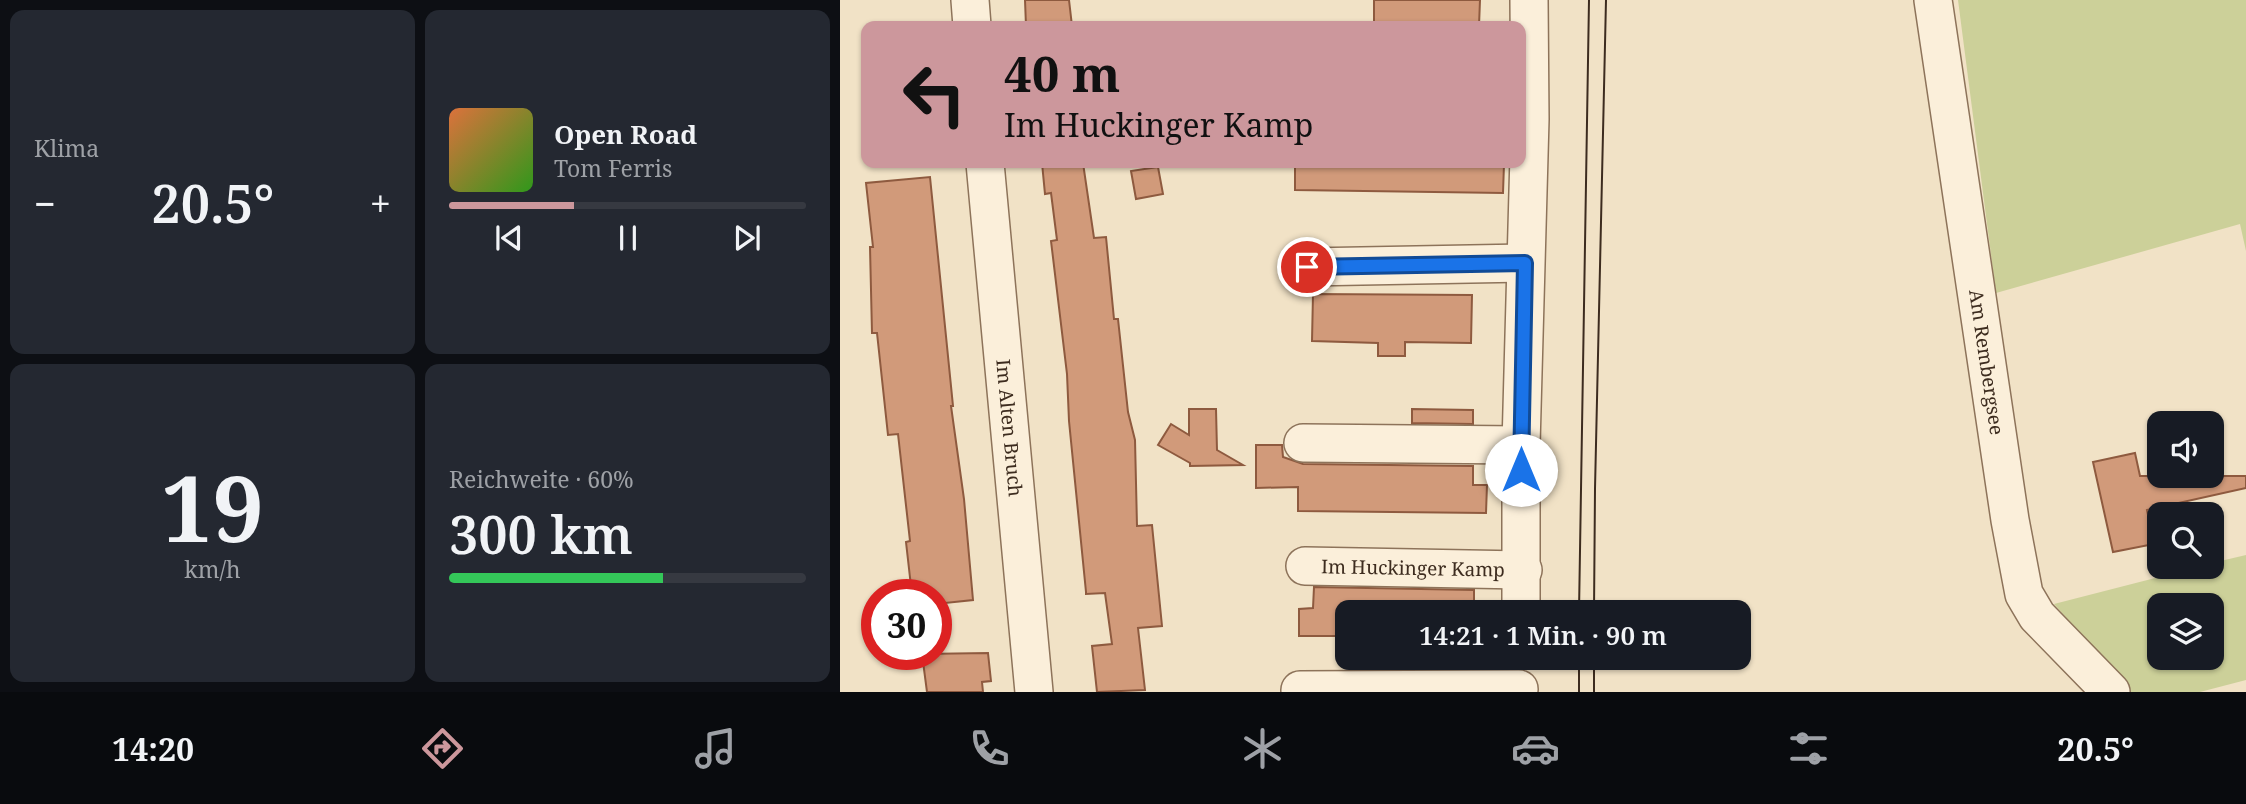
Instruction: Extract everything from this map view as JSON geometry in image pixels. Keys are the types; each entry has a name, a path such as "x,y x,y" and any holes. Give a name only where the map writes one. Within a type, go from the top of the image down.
{"street":[{"path":"970,0 972,21"},
{"name":"Im Huckinger Kamp","path":"1526,95 1530,0"},
{"name":"Am Rembergsee","path":"1933,0 2006,492 2024,594 2037,616 2111,692"},
{"name":"Im Alten Bruch","path":"985,168 1034,692"},
{"name":"Im Huckinger Kamp","path":"1522,600 1525,168"},
{"path":"1307,267 1525,263"},
{"path":"1303,443 1521,445"},
{"name":"Im Huckinger Kamp","path":"1306,566 1523,570"},
{"path":"1300,690 1519,680"}],"green space":[{"path":"1958,0 2246,0 2246,251 2240,224 1996,293"},
{"path":"2246,555 2246,680 2200,692 2131,692 2054,604 2151,579 2224,579 2224,560"}],"building":[{"path":"1025,0 1069,0 1071,21 1026,21"},
{"path":"1374,0 1480,0 1479,21 1374,21"},
{"path":"1042,168 1084,168 1094,238 1106,237 1114,319 1118,319 1128,412 1135,440 1137,526 1152,525 1162,626 1138,628 1145,690 1097,692 1092,646 1112,644 1105,593 1086,594 1067,374 1051,241 1057,240 1051,193 1045,194"},
{"path":"1158,168 1163,194 1136,199 1131,171"},
{"path":"1295,168 1504,168 1503,193 1295,190"},
{"path":"930,177 951,406 964,499 973,600 952,602 952,579 910,579 906,542 910,541 898,434 888,435 877,333 872,333 870,247 873,247 866,183"},
{"path":"1313,294 1472,295 1471,343 1405,342 1405,356 1378,356 1378,343 1312,341"},
{"path":"1189,409 1216,409 1217,450 1243,465 1190,466 1190,463 1158,445 1171,424 1189,435"},
{"path":"1412,409 1473,410 1473,424 1412,423"},
{"path":"1256,445 1282,445 1283,457 1303,464 1473,466 1473,485 1487,485 1486,513 1298,511 1298,487 1256,488"},
{"path":"2135,453 2140,476 2147,476 2147,488 2224,488 2224,476 2246,476 2246,488 2183,502 2147,502 2147,545 2113,552 2093,462"},
{"path":"1314,587 1474,590 1474,600 1335,600 1335,636 1299,636 1299,609 1313,608"},
{"path":"988,653 991,681 982,682 983,692 927,692 924,670 952,670 952,654"}],"tram line":[{"path":"1579,600 1589,0"},
{"path":"1594,600 1606,0"},
{"path":"1579,670 1579,692"},
{"path":"1594,670 1594,692"}],"route":[{"path":"1307,267 1525,263 1521,470"}]}
